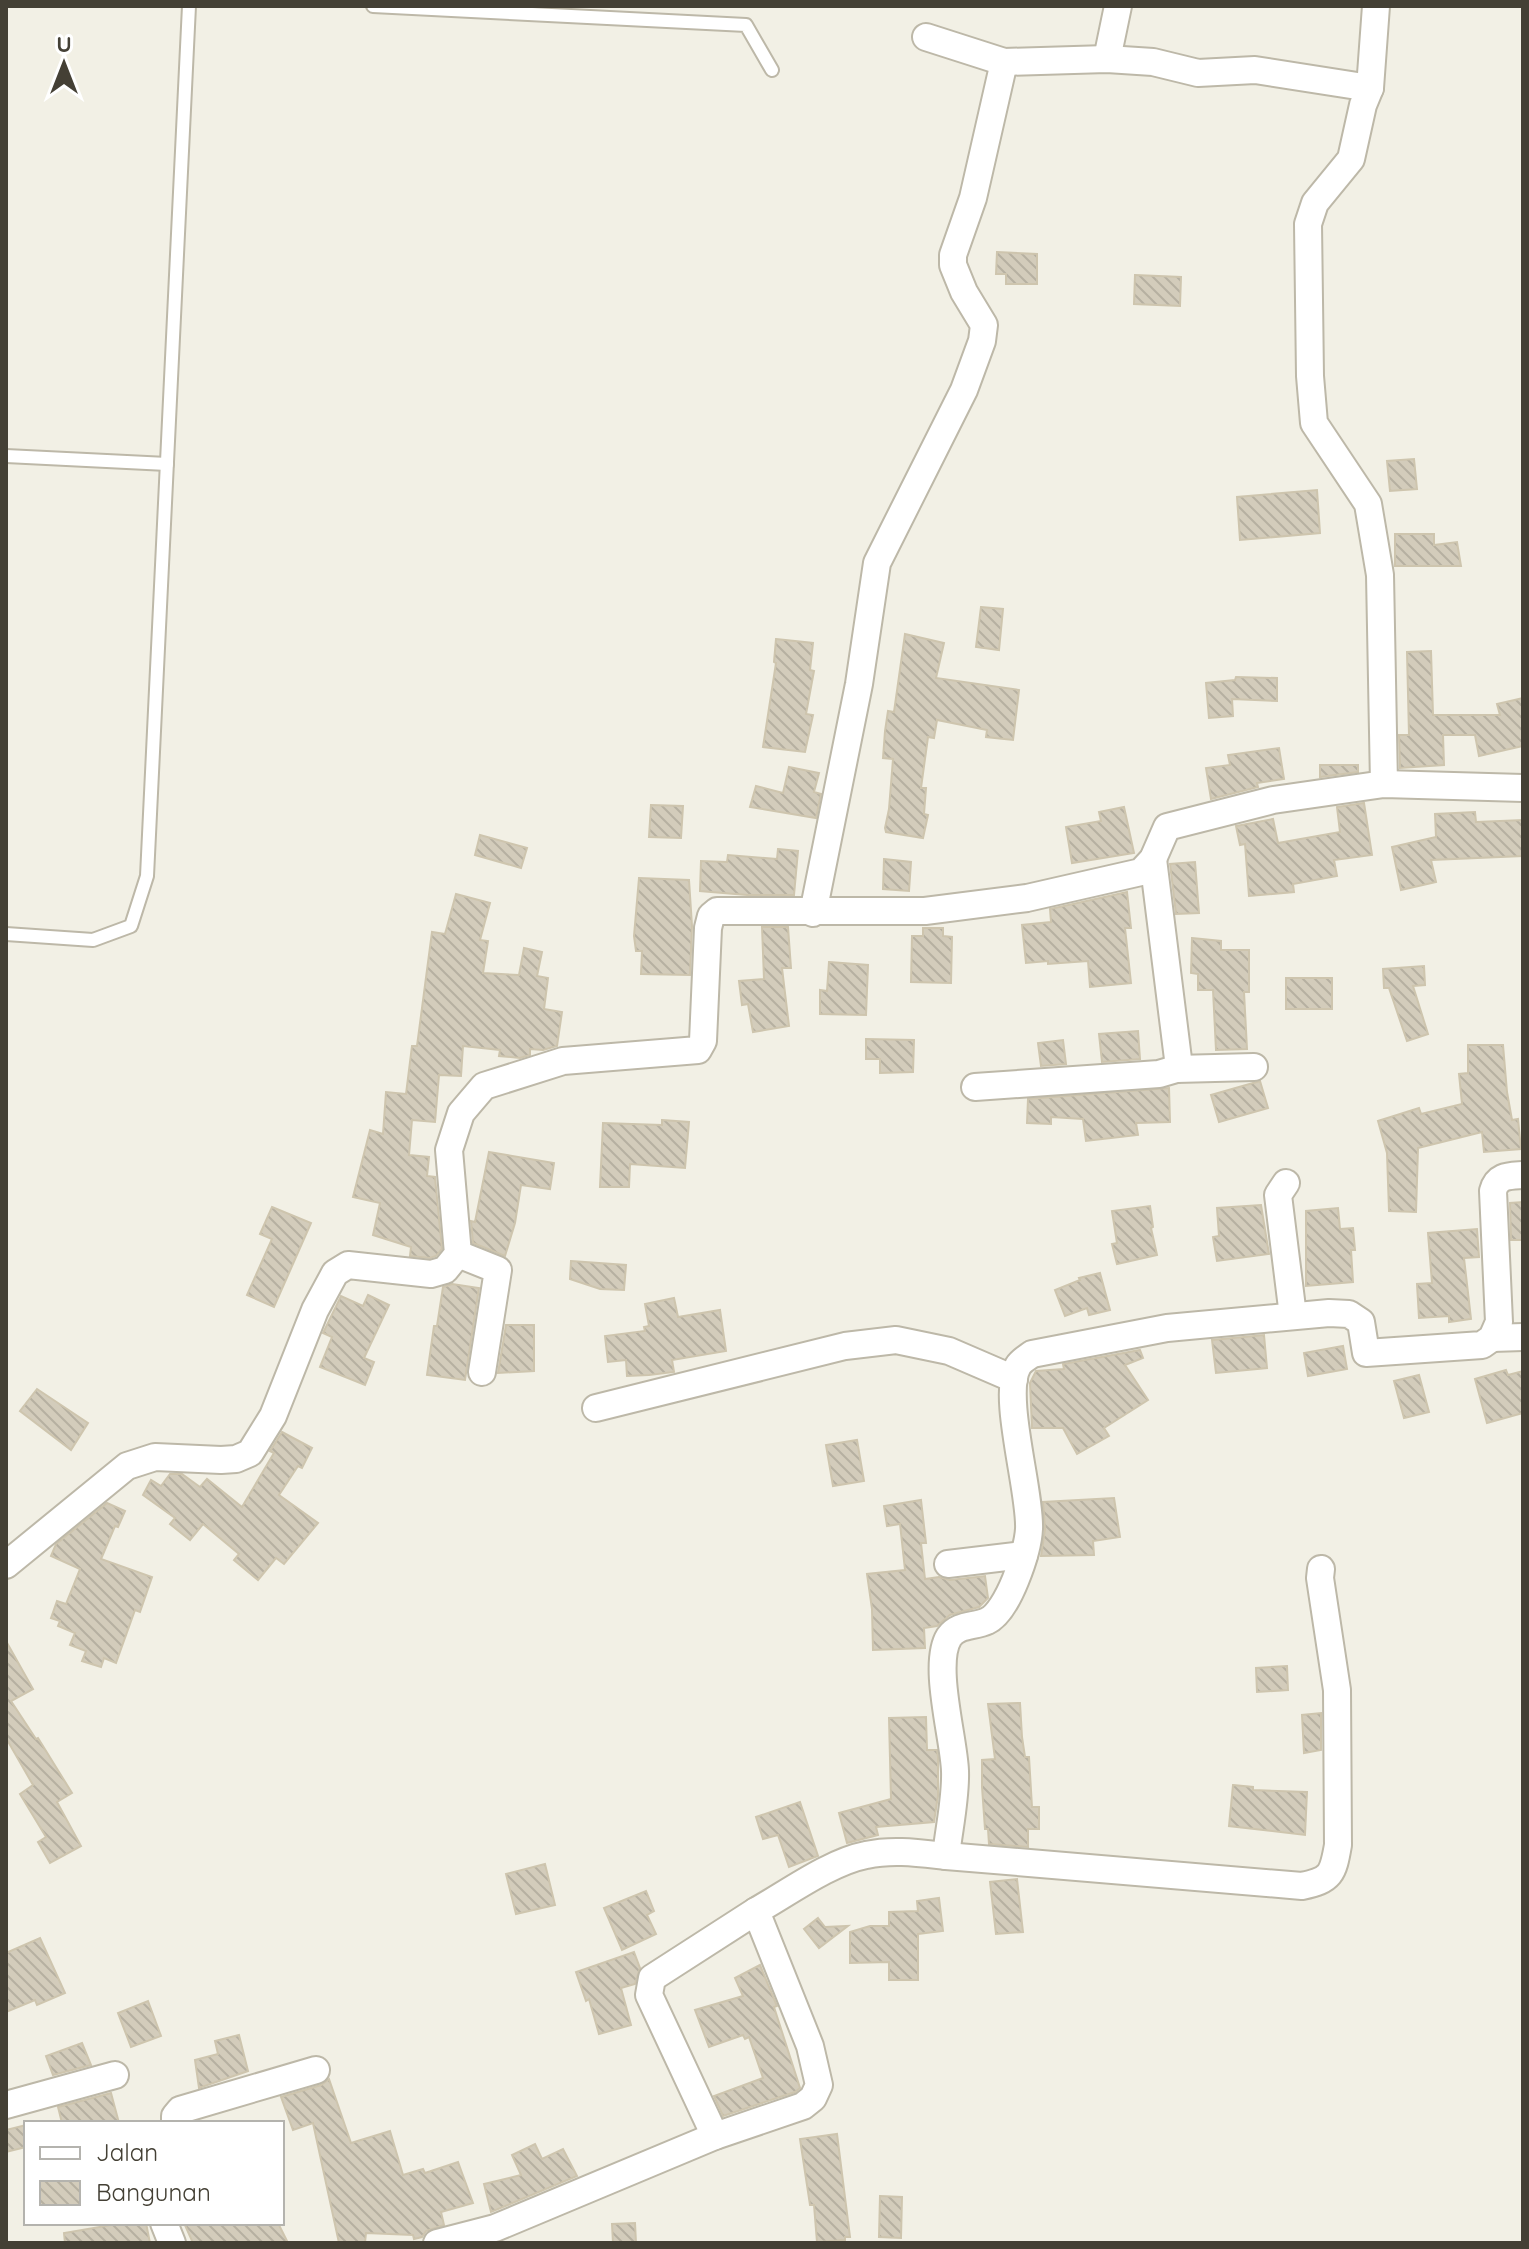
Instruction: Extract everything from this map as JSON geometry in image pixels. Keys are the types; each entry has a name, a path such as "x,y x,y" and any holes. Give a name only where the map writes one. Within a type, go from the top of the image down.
{"street":[{"path":"1107,59 1118,6"},
{"path":"1376,6 1370,88 1351,159 1315,203 1308,224 1310,376 1314,423 1368,504 1375,534 1380,575 1384,784"},
{"path":"926,37 1004,62 1107,59 1153,62 1198,73 1255,70 1370,88"},
{"path":"813,913 859,684 877,563 964,390 982,341 984,325 964,292 953,265 953,255 973,198 1004,62"},
{"path":"6,1565 127,1466 155,1457 221,1460 236,1459 250,1453 273,1416 315,1310 335,1273 342,1268 348,1265 431,1274 445,1270 458,1254 449,1150 461,1113 484,1086 563,1061 698,1050 703,1041 708,928 711,916 717,911 925,911 1027,898 1141,872 1153,859 1167,827 1273,800 1384,784 1523,788"},
{"path":"1153,859 1178,1059 1176,1069"},
{"path":"975,1087 1159,1074 1176,1069 1254,1067"},
{"path":"946,1856 955,1772 943,1683 945,1652 949,1638 961,1627 988,1621 1002,1610 1024,1555 1030,1529 1012,1391 1019,1365 1032,1354 1167,1328 1329,1313 1349,1314 1361,1322 1366,1353 1482,1345 1492,1338 1499,1322 1493,1191 1495,1183 1502,1177 1523,1175"},
{"path":"1286,1183 1278,1195 1293,1316"},
{"path":"458,1254 498,1270 482,1372"},
{"path":"1492,1338 1523,1337"},
{"path":"596,1408 845,1346 896,1340 949,1351 1014,1379"},
{"path":"948,1564 1024,1555"},
{"path":"715,2136 649,1995 652,1978 756,1911 836,1865 863,1855 909,1851 1302,1886 1323,1882 1335,1865 1338,1845 1337,1690 1321,1569"},
{"path":"437,2243 495,2228 715,2136 803,2106 813,2098 819,2085 810,2046 756,1911"},
{"path":"175,2121 180,2110 316,2070"},
{"path":"6,2105 115,2075"}],"lane":[{"path":"6,934 93,940 131,926 147,876 189,6"},
{"path":"373,6 746,25 772,70"},
{"path":"6,456 167,464"}],"building":[{"path":"997,252 1037,254 1037,284 1006,284 1006,274 996,274"},
{"path":"1135,275 1181,277 1180,306 1134,304"},
{"path":"1414,459 1417,489 1390,491 1387,461"},
{"path":"1317,490 1320,533 1240,540 1237,497"},
{"path":"1395,534 1434,534 1434,545 1457,542 1461,566 1395,566"},
{"path":"981,607 1003,609 999,650 976,647"},
{"path":"905,634 944,643 936,678 1019,690 1013,740 986,737 987,730 937,720 934,738 928,737 921,788 926,788 924,814 928,815 923,838 886,832 885,828 893,759 883,758 885,731 888,711 894,712"},
{"path":"776,639 813,643 810,670 814,671 806,714 813,715 805,752 763,747 776,663"},
{"path":"1431,651 1433,715 1500,715 1497,704 1523,698 1523,746 1479,756 1475,735 1443,735 1444,765 1400,768 1399,735 1409,735 1407,652"},
{"path":"1236,677 1277,678 1277,701 1232,699 1233,716 1209,718 1206,683 1235,680"},
{"path":"1279,748 1284,779 1257,783 1258,787 1211,799 1206,768 1230,765 1228,755"},
{"path":"1320,765 1358,765 1358,772 1320,777"},
{"path":"789,767 819,773 814,792 821,794 816,818 750,807 756,786 783,793"},
{"path":"1364,803 1372,855 1334,860 1337,876 1293,884 1294,892 1249,896 1245,844 1240,845 1236,826 1273,819 1278,843 1340,832 1337,807"},
{"path":"651,805 683,806 681,838 649,837"},
{"path":"1124,807 1134,853 1072,863 1066,827 1101,821 1099,812"},
{"path":"1475,812 1476,822 1523,820 1523,856 1431,860 1436,882 1401,890 1392,847 1436,837 1435,814"},
{"path":"480,835 527,848 521,868 475,855"},
{"path":"778,849 798,851 794,895 700,891 701,861 727,862 728,855 777,859"},
{"path":"884,859 911,862 909,891 883,889"},
{"path":"1195,862 1199,913 1176,914 1170,864"},
{"path":"639,878 689,880 692,926 690,975 641,974 642,951 636,951 634,936"},
{"path":"1127,892 1131,928 1125,928 1131,983 1090,987 1088,961 1026,963 1022,925 1051,922 1050,909"},
{"path":"456,894 490,903 480,940 488,941 483,973 519,975 524,948 542,952 537,976 548,978 544,1009 562,1012 557,1046 543,1050 530,1049 530,1055 520,1058 499,1056 500,1050 463,1046 461,1076 439,1075 435,1122 412,1120 409,1155 429,1157 427,1176 435,1177 442,1249 430,1258 410,1256 411,1247 373,1235 380,1203 353,1197 370,1130 383,1134 386,1092 406,1094 412,1046 417,1046 432,932 445,934"},
{"path":"762,927 788,927 791,968 782,968 789,1026 753,1032 748,1004 742,1005 739,981 764,979"},
{"path":"923,928 943,928 943,936 952,937 951,983 911,982 912,936 923,936"},
{"path":"1192,938 1221,941 1221,950 1249,950 1249,992 1244,992 1247,1049 1216,1050 1213,990 1198,990 1198,974 1191,973"},
{"path":"829,962 868,965 866,1015 820,1014 820,990 827,991"},
{"path":"1424,966 1425,985 1413,986 1428,1034 1407,1041 1389,988 1384,988 1383,969"},
{"path":"1286,978 1332,978 1332,1009 1286,1009"},
{"path":"1138,1031 1140,1059 1102,1062 1099,1034"},
{"path":"866,1039 914,1040 913,1072 880,1073 880,1059 866,1059"},
{"path":"1063,1040 1066,1064 1041,1066 1038,1043"},
{"path":"1468,1045 1503,1045 1507,1092 1512,1120 1518,1119 1521,1149 1484,1152 1482,1132 1418,1148 1416,1212 1389,1211 1387,1153 1378,1121 1419,1108 1421,1114 1462,1104 1459,1074 1468,1073"},
{"path":"1260,1081 1268,1108 1219,1122 1211,1095"},
{"path":"1169,1088 1170,1122 1136,1123 1138,1135 1086,1141 1083,1119 1051,1117 1051,1124 1027,1123 1028,1099"},
{"path":"662,1120 689,1122 685,1168 630,1164 629,1187 600,1187 603,1123 662,1125"},
{"path":"489,1152 554,1163 550,1189 521,1185 515,1223 505,1256 473,1243 471,1221 475,1222"},
{"path":"1523,1202 1523,1240 1511,1240 1510,1203"},
{"path":"1261,1205 1269,1254 1217,1261 1213,1237 1219,1236 1217,1208"},
{"path":"1150,1206 1157,1255 1117,1264 1112,1244 1117,1243 1112,1211"},
{"path":"272,1207 311,1223 274,1307 247,1295 272,1239 260,1234"},
{"path":"1338,1208 1340,1229 1353,1228 1353,1282 1306,1286 1306,1211"},
{"path":"1477,1229 1479,1257 1464,1258 1471,1319 1449,1322 1449,1316 1419,1318 1417,1284 1432,1283 1428,1233"},
{"path":"571,1261 626,1265 624,1290 600,1289 570,1279"},
{"path":"1100,1273 1110,1310 1089,1315 1087,1308 1065,1316 1055,1290 1079,1278"},
{"path":"452,1284 479,1288 465,1380 427,1375 443,1287"},
{"path":"368,1295 389,1305 364,1358 374,1362 365,1385 320,1367 332,1337 323,1333 341,1296 363,1306"},
{"path":"674,1298 678,1317 720,1310 726,1351 672,1360 674,1372 649,1375 627,1376 626,1360 608,1362 605,1336 645,1331 644,1327 649,1326 645,1304"},
{"path":"506,1325 534,1325 534,1371 498,1373"},
{"path":"1264,1335 1267,1368 1216,1373 1212,1340"},
{"path":"1343,1346 1347,1369 1308,1376 1304,1353"},
{"path":"1140,1350 1143,1358 1125,1365 1148,1400 1104,1428 1109,1436 1077,1454 1063,1428 1032,1428 1030,1383 1036,1371 1064,1369 1063,1364"},
{"path":"1506,1370 1508,1375 1523,1371 1523,1413 1487,1423 1475,1379"},
{"path":"1419,1375 1429,1412 1404,1418 1394,1381"},
{"path":"37,1389 88,1423 71,1450 20,1411"},
{"path":"282,1432 312,1448 302,1468 298,1466 279,1495 318,1523 284,1564 276,1558 258,1580 234,1560 239,1554 203,1524 190,1540 170,1524 175,1518 143,1495 151,1480 161,1486 170,1474 182,1474 200,1487 207,1479 242,1507 274,1453 270,1451"},
{"path":"857,1440 864,1481 833,1486 826,1445"},
{"path":"1114,1498 1120,1537 1093,1541 1094,1555 1041,1556 1045,1529 1043,1502"},
{"path":"921,1500 926,1543 921,1543 925,1579 985,1576 988,1598 979,1607 950,1615 937,1626 924,1628 925,1648 873,1650 867,1574 905,1570 900,1524 887,1526 884,1506"},
{"path":"107,1503 125,1511 101,1559 152,1577 140,1612 135,1610 116,1663 104,1658 101,1667 82,1661 86,1651 70,1645 75,1633 58,1626 60,1621 51,1618 57,1601 66,1604 80,1569 51,1556 56,1544"},
{"path":"6,1641 33,1689 11,1701 72,1793 57,1802 81,1846 50,1863 38,1842 46,1837 20,1794 33,1785 6,1738"},
{"path":"1287,1666 1288,1690 1257,1692 1256,1668"},
{"path":"1020,1703 1025,1757 1029,1757 1032,1807 1039,1807 1039,1829 1028,1829 1028,1847 989,1844 988,1829 985,1829 982,1760 995,1759 988,1704"},
{"path":"1321,1713 1321,1750 1304,1753 1302,1715"},
{"path":"926,1717 927,1750 937,1750 938,1757 934,1822 876,1827 878,1835 847,1843 839,1813 891,1799 889,1718"},
{"path":"1233,1785 1253,1787 1253,1790 1307,1792 1305,1835 1229,1826"},
{"path":"800,1802 818,1856 789,1867 778,1835 763,1839 756,1817"},
{"path":"545,1864 555,1905 516,1914 506,1874"},
{"path":"1017,1879 1023,1932 996,1934 990,1882"},
{"path":"646,1891 654,1911 647,1915 656,1934 622,1950 604,1908"},
{"path":"939,1898 943,1931 918,1934 918,1980 889,1980 889,1962 850,1963 850,1932 870,1926 889,1926 889,1912 918,1911 917,1901"},
{"path":"818,1918 825,1927 848,1926 819,1948 804,1929"},
{"path":"40,1938 65,1993 37,2005 35,2000 6,2012 6,1953"},
{"path":"634,1952 640,1968 635,1984 621,1988 631,2025 599,2034 589,1999 586,2001 576,1972"},
{"path":"760,1965 777,2006 774,2007 800,2088 723,2116 714,2096 763,2078 749,2037 745,2039 743,2035 709,2047 695,2010 743,1996 735,1978"},
{"path":"148,2001 161,2036 131,2047 118,2013"},
{"path":"239,2035 248,2071 199,2088 195,2060 218,2054 215,2041"},
{"path":"82,2043 91,2065 53,2075 46,2056"},
{"path":"329,2079 351,2143 390,2131 403,2175 423,2169 425,2173 458,2162 473,2203 441,2212 444,2225 426,2231 422,2237 414,2239 413,2235 366,2233 365,2243 339,2243 313,2123 293,2130 281,2097 321,2085"},
{"path":"111,2093 118,2121 62,2121 58,2107"},
{"path":"24,2126 24,2148 6,2152 6,2130"},
{"path":"837,2134 850,2237 817,2242 814,2205 810,2205 800,2139"},
{"path":"535,2144 542,2159 563,2149 577,2176 491,2212 484,2184 521,2175 512,2155"},
{"path":"880,2196 902,2197 901,2238 879,2237"},
{"path":"635,2223 636,2243 613,2243 612,2224"},
{"path":"111,2225 146,2225 150,2243 65,2243 64,2233"},
{"path":"185,2225 279,2225 288,2243 193,2243"}]}
